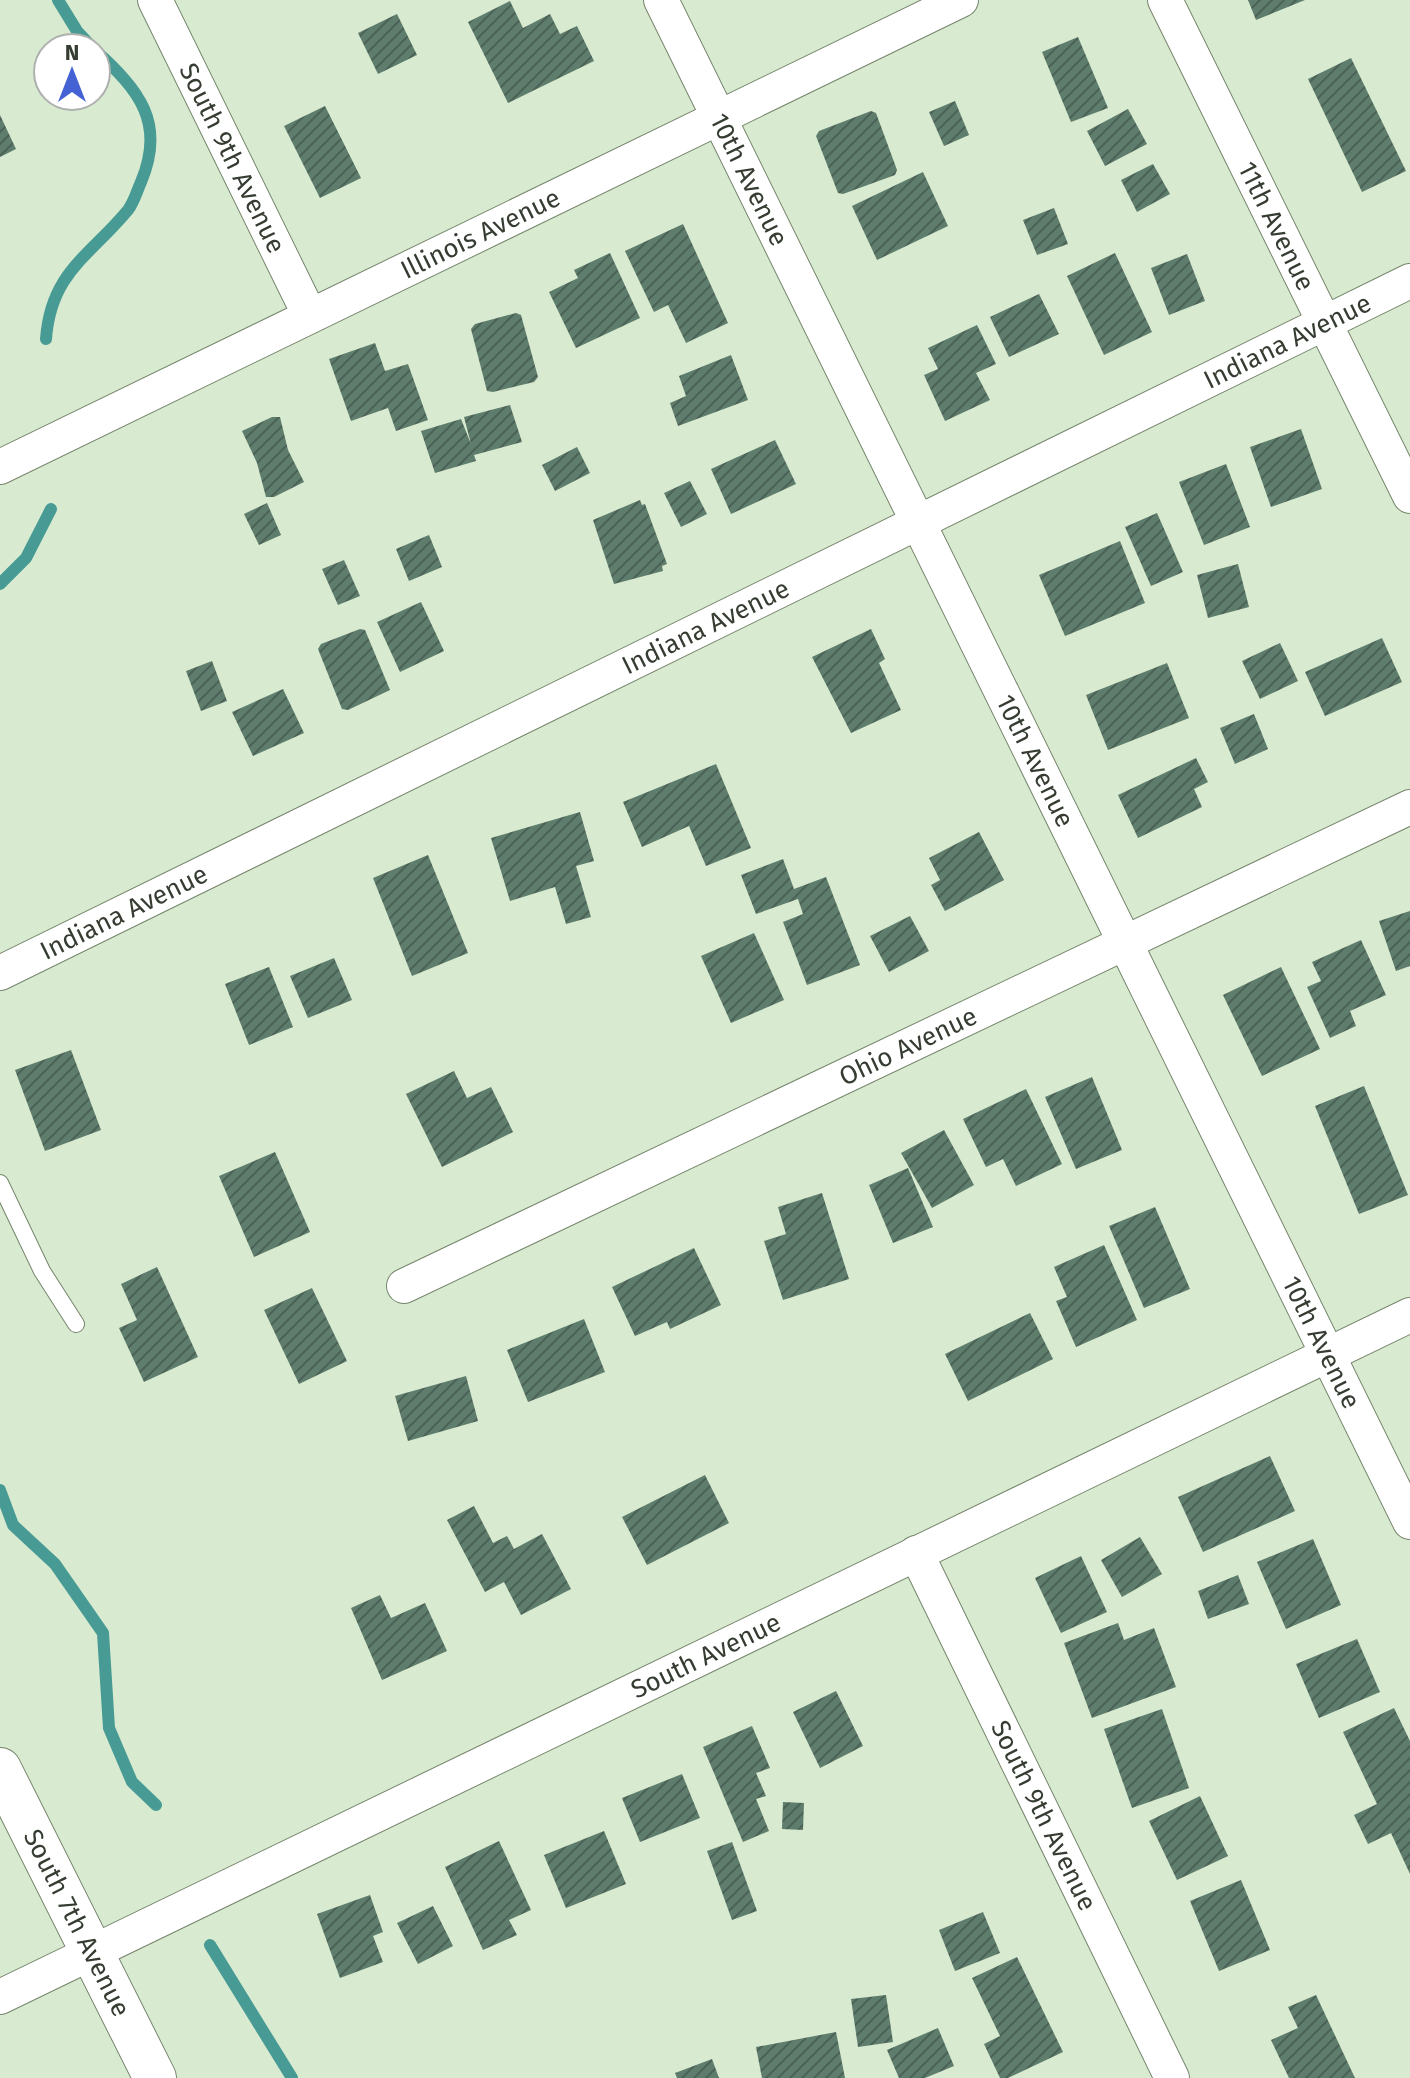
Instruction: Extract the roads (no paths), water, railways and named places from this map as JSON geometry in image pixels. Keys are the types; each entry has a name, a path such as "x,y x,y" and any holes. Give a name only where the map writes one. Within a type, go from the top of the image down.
{"street":[{"name":"South 9th Avenue","path":"155,0 310,316"},
{"name":"10th Avenue","path":"661,0 1410,1522"},
{"name":"Illinois Avenue","path":"0,467 961,0"},
{"name":"11th Avenue","path":"1165,0 1410,496"},
{"name":"Indiana Avenue","path":"0,973 1410,281"},
{"name":"Ohio Avenue","path":"404,1286 1410,807"},
{"name":"South Avenue","path":"0,1997 1410,1315"},
{"name":"South 9th Avenue","path":"916,1553 1172,2078"},
{"name":"South 7th Avenue","path":"0,1769 155,2078"}],"lane":[{"path":"0,1183 42,1271 76,1324"}],"waterway":[{"path":"58,0 78,32"},
{"path":"46,339 49,316 64,281 128,210 148,161 151,142 144,109 136,94 112,66"},
{"path":"0,584 26,558 51,509"},
{"path":"0,1490 13,1525 55,1564 103,1633 109,1728 132,1782 156,1805"},
{"path":"210,1945 292,2078"}]}
